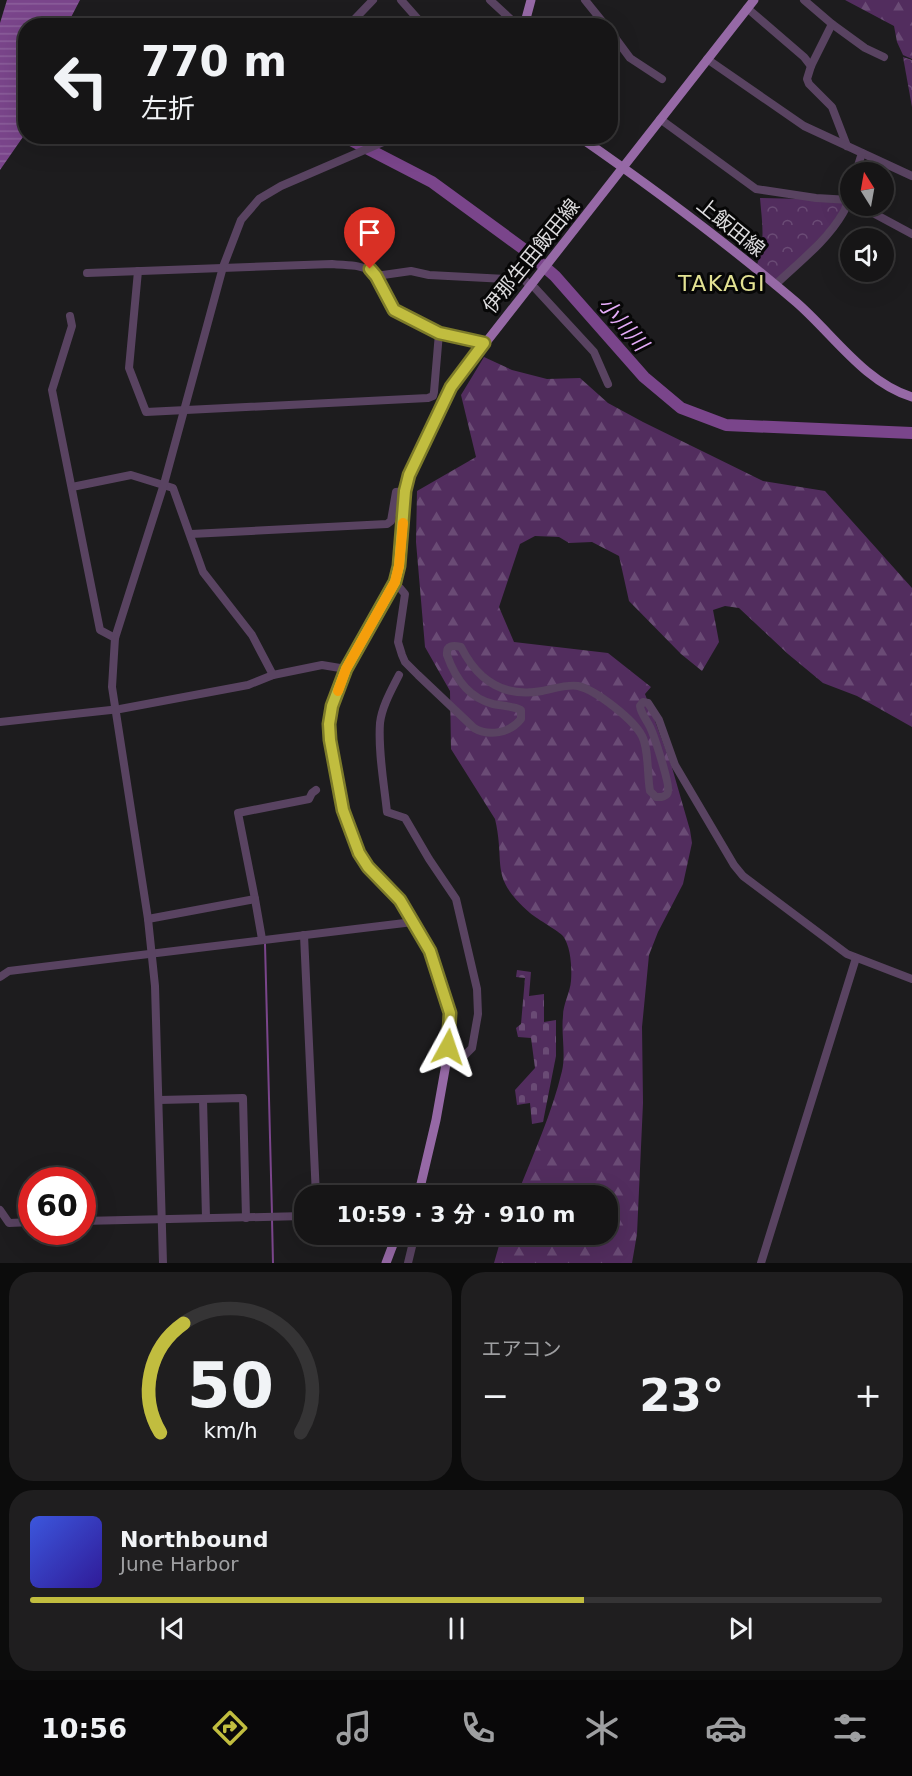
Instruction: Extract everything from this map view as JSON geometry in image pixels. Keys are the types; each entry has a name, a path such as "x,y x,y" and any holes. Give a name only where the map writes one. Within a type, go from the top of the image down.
{"main road":[{"path":"526,18 531,0"},
{"name":"伊那生田飯田線","path":"420,1185 436,1120 446,1064 450,1013 430,951 400,900 368,867 359,853 343,810 330,740 329,724 332,706 346,669 395,582 399,566 405,491 416,459 451,387 751,4"},
{"name":"上飯田線","path":"589,144 701,225 775,285 877,379 912,397"},
{"path":"386,1263 393,1245"}],"street":[{"path":"356,18 373,0"},
{"path":"402,0 417,18"},
{"path":"490,0 509,18"},
{"path":"585,0 600,18"},
{"path":"804,0 865,48 884,57"},
{"path":"751,4 811,66"},
{"path":"832,24 807,78 809,84 832,107 847,146"},
{"path":"618,42 630,58 662,80"},
{"path":"707,59 804,126 912,176"},
{"path":"660,119 756,189 816,198 840,197"},
{"path":"163,1263 155,986 148,919 115,709 112,679 115,638 164,484 223,267 241,220 259,199 280,186 379,144"},
{"path":"859,162 862,153"},
{"path":"775,285 814,249 842,216"},
{"path":"879,216 912,234"},
{"path":"87,273 332,264 363,267 370,269 376,276 394,310 439,333 484,343"},
{"path":"138,271 129,368 146,412 428,398 433,396 434,392 439,333"},
{"path":"376,276 411,271 429,275 522,278 594,352 608,384"},
{"path":"70,316 72,326 52,390 100,630 115,638"},
{"path":"72,487 131,475 172,488 203,572 252,635 273,675"},
{"path":"190,534 387,524 391,521 396,492 405,491"},
{"path":"400,588 405,594 398,642 405,662 461,717 483,733 490,734 518,724 521,719 521,710 486,702 468,691 451,667 447,655 450,646 461,646 473,667 501,689 512,693 533,693 580,686 618,708 643,738 650,790 656,797 662,798 669,790 666,776 651,729 640,706 643,702 648,703 659,720 675,765 734,865 754,885 840,949 856,958 912,979"},
{"path":"0,722 115,709 248,685 273,675 322,665 346,669"},
{"path":"399,675 388,696 380,721 380,750 387,812 405,818 456,899 477,989 478,1014 472,1048 464,1056 446,1064"},
{"path":"262,939 238,813 309,799 316,790"},
{"path":"148,919 255,899"},
{"path":"0,977 9,971 413,922"},
{"path":"304,935 315,1185"},
{"path":"761,1263 856,958"},
{"path":"203,1098 206,1218"},
{"path":"159,1100 243,1098 246,1218"},
{"path":"422,1180 422,1185"},
{"path":"0,1210 9,1223 18,1223"},
{"path":"96,1221 294,1216"},
{"path":"408,1263 412,1245"}],"green space":[{"path":"845,0 912,0 912,59 903,55 897,42 894,26"},
{"path":"903,57 912,60 912,107"},
{"path":"760,198 840,200 840,216 775,285 756,267 762,241"},
{"path":"484,357 512,370 547,379 580,378 608,403 763,481 825,491 912,588 912,727 857,696 823,683 739,608 725,606 713,610 719,642 702,671 681,654 629,601 619,556 592,542 569,543 559,537 535,536 520,544 499,607 514,642 608,653 651,687 645,694 671,764 690,830 692,843 683,884 658,932 649,955 642,1027 643,1103 637,1234 632,1263 494,1263 499,1245 618,1245 618,1185 521,1185 548,1118 562,1071 563,1012 571,981 571,970 568,946 563,936 530,913 508,889 503,879 495,819 451,749 450,691 425,647 416,542 417,491 476,457 461,395"},
{"path":"517,970 531,972 529,996 544,994 544,1022 556,1020 556,1056 543,1122 532,1124 530,1103 517,1105 515,1090 535,1068 531,1038 518,1037 516,1028 521,1024 525,978 516,977"}],"shaded area":[{"path":"7,0 80,0 71,18 18,18 18,144 0,170 0,23"}],"waterway":[{"name":"小川川","path":"358,144 432,182 525,250 555,276 644,377 681,408 726,425 912,433"},
{"path":"265,944 272,1214"},
{"path":"272,1219 273,1263"}],"slow traffic":[{"path":"338,691 346,669 395,582 399,566 403,523"}],"district":[{"name":"TAKAGI","path":"722,283"}],"route":[{"path":"370,269 394,310 439,333 484,343 451,387 409,475 405,491 399,566 395,582 346,669 332,706 329,724 343,810 359,853 368,867 400,900 430,951 450,1013 448,1047"}]}
